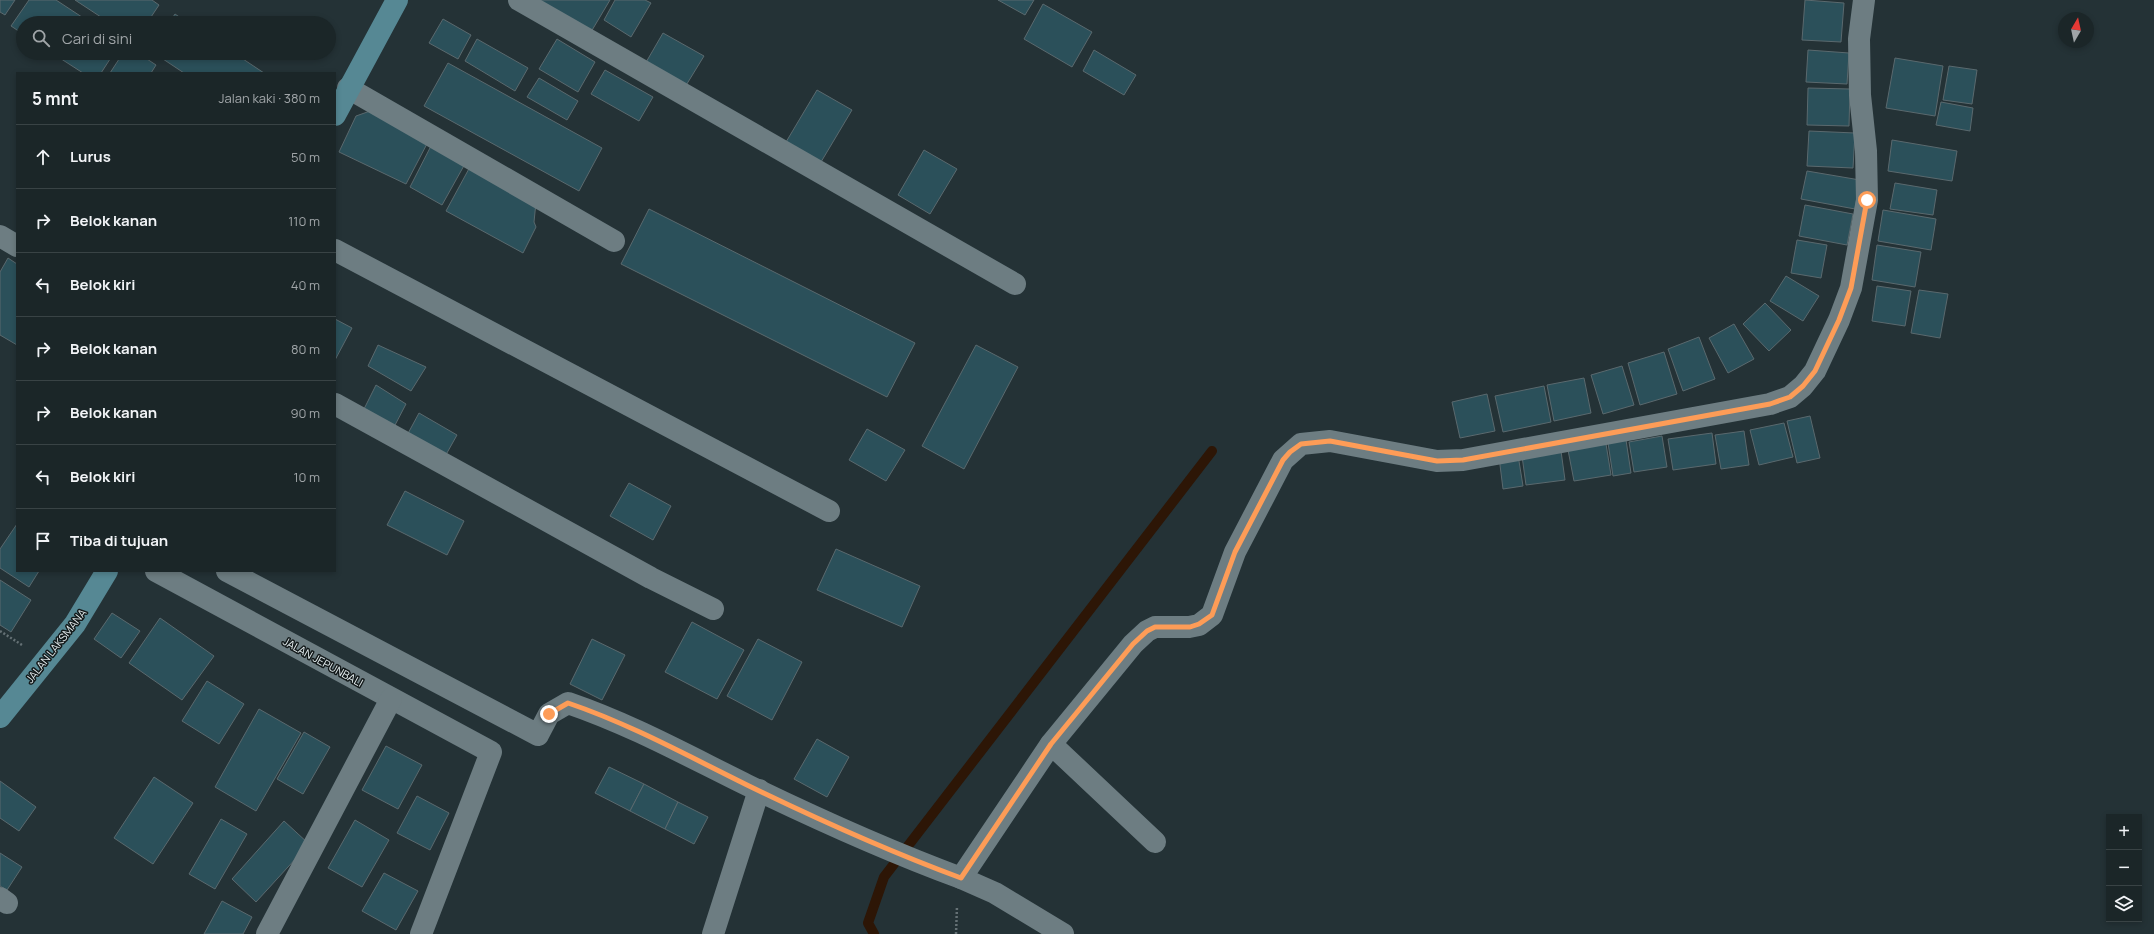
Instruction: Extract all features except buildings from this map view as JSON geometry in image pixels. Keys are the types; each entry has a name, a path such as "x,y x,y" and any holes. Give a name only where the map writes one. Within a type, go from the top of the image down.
{"street":[{"path":"336,113 396,0"},
{"path":"519,0 1015,284"},
{"path":"961,878 1051,744 1133,644 1147,631 1155,627 1190,627 1199,624 1212,615 1235,552 1283,460 1290,452 1301,444 1330,441 1437,461 1463,460 1770,404 1790,397 1803,386 1815,371 1839,320 1851,288 1867,200 1866,151 1860,95 1859,39 1864,0"},
{"path":"348,88 614,241"},
{"path":"0,236 16,245"},
{"path":"336,251 829,511"},
{"path":"336,405 651,578 713,609"},
{"name":"JALAN LAKSMANA","path":"0,717 75,624 106,572"},
{"name":"JALAN JEPUNBALI","path":"158,572 491,752 420,934"},
{"path":"230,572 538,735 549,714 568,703 610,717 759,790 872,842 995,893 1064,934"},
{"path":"267,934 391,699"},
{"path":"1051,744 1155,842"},
{"path":"713,934 759,790"}],"waterway":[{"path":"874,934 868,923 884,877 1212,451"}],"route":[{"path":"549,714 568,703 610,717 759,790 911,859 961,878 1051,744 1133,644 1147,631 1155,627 1190,627 1199,624 1212,615 1235,552 1283,460 1290,452 1301,444 1330,441 1437,461 1463,460 1529,446 1770,404 1790,397 1803,386 1815,371 1839,320 1851,288 1867,200"}]}
